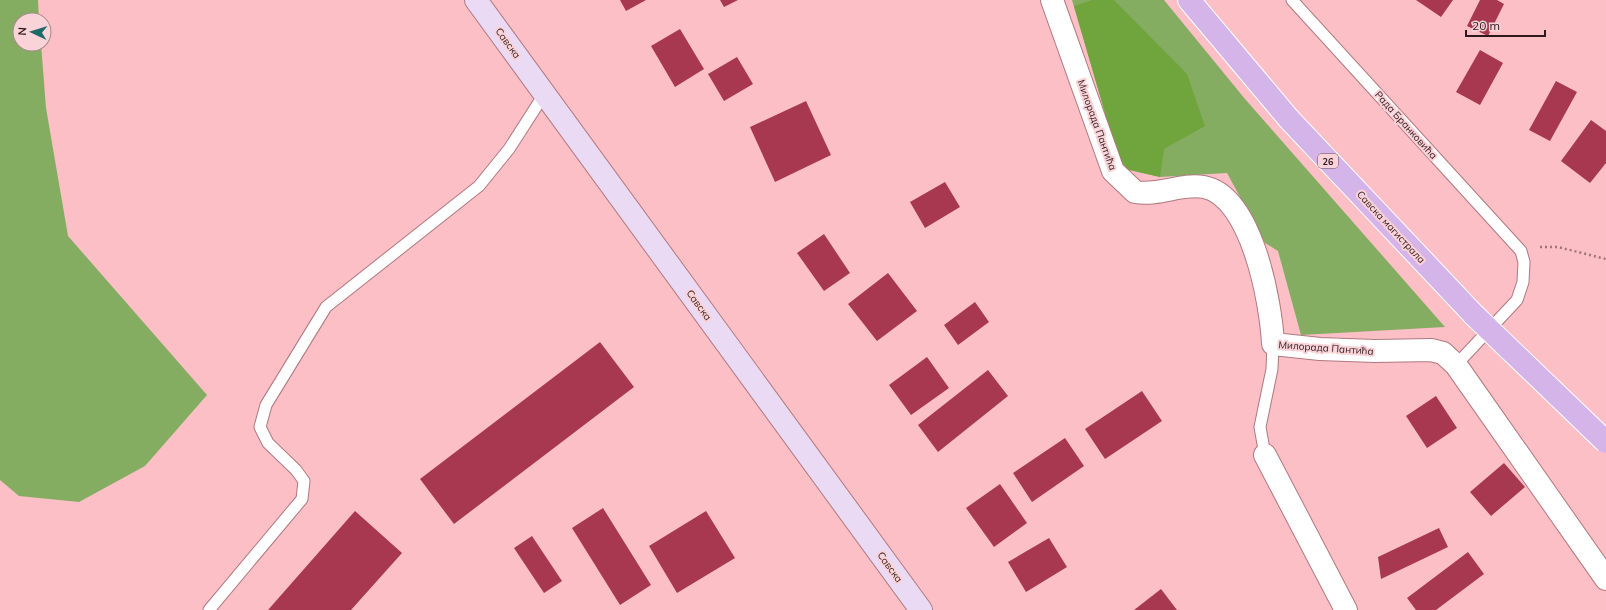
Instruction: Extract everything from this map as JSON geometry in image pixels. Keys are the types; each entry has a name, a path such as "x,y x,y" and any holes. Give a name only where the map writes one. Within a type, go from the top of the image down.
{"main road":[{"name":"Савска магистрала","path":"1189,0 1289,119 1474,315 1606,442"}],"street":[{"name":"Савска","path":"476,0 921,610"},
{"name":"Милорада Пантића","path":"1052,0 1113,172 1135,192 1163,192 1183,187 1205,187 1220,192 1229,201 1243,223 1259,261 1268,297 1273,344 1328,350 1431,350 1443,353 1456,365 1606,580"},
{"path":"1265,455 1346,610"}],"lane":[{"name":"Рада Бранковића","path":"1292,0 1521,251"},
{"path":"209,610 302,498 304,481 296,470 268,443 260,427 266,405 326,307 479,186 509,149 544,93"},
{"path":"1456,365 1517,300 1523,282 1524,262 1521,251"},
{"path":"1265,455 1260,427 1272,369 1273,344"}],"path":[{"path":"1521,251 1544,246 1558,247 1606,259"}],"green space":[{"path":"0,0 38,0 39,12 12,12 12,52 42,52 46,108 68,236 207,395 145,466 79,502 19,496 0,480"},
{"path":"1072,0 1164,0 1245,99 1445,327 1301,335 1278,251 1265,243 1227,173 1160,177 1121,168"},
{"path":"1092,0 1114,0 1187,74 1205,126 1164,149 1160,177 1121,168 1074,6"}],"building":[{"path":"620,0 646,0 626,11"},
{"path":"720,0 738,0 724,7"},
{"path":"1416,0 1453,0 1441,17"},
{"path":"1480,0 1497,0 1504,4 1488,36 1467,26"},
{"path":"680,29 704,69 675,87 651,46"},
{"path":"1480,50 1503,63 1480,105 1456,92"},
{"path":"737,57 753,84 724,101 708,74"},
{"path":"1556,81 1577,92 1550,141 1529,130"},
{"path":"806,101 831,155 775,182 750,127"},
{"path":"1591,120 1606,131 1606,163 1590,183 1561,161"},
{"path":"945,182 960,207 925,228 910,202"},
{"path":"824,234 850,273 824,291 797,253"},
{"path":"888,273 917,311 877,341 848,304"},
{"path":"975,302 989,322 958,345 944,325"},
{"path":"600,342 634,387 454,524 420,479"},
{"path":"927,357 949,388 911,415 889,385"},
{"path":"988,370 1008,396 938,452 918,425"},
{"path":"1142,391 1162,421 1105,459 1085,429"},
{"path":"1436,396 1457,428 1427,448 1406,416"},
{"path":"1065,438 1084,466 1032,502 1013,473"},
{"path":"1504,463 1525,487 1491,516 1470,492"},
{"path":"1000,484 1027,523 994,547 966,508"},
{"path":"603,508 651,585 620,605 572,528"},
{"path":"355,511 402,553 351,610 268,610"},
{"path":"706,511 735,558 677,593 649,546"},
{"path":"1439,528 1448,547 1381,579 1378,557"},
{"path":"532,536 562,581 544,593 514,548"},
{"path":"1049,538 1067,567 1026,592 1008,562"},
{"path":"1468,552 1484,574 1436,610 1416,610 1407,598"},
{"path":"1161,589 1177,610 1134,610"}]}
